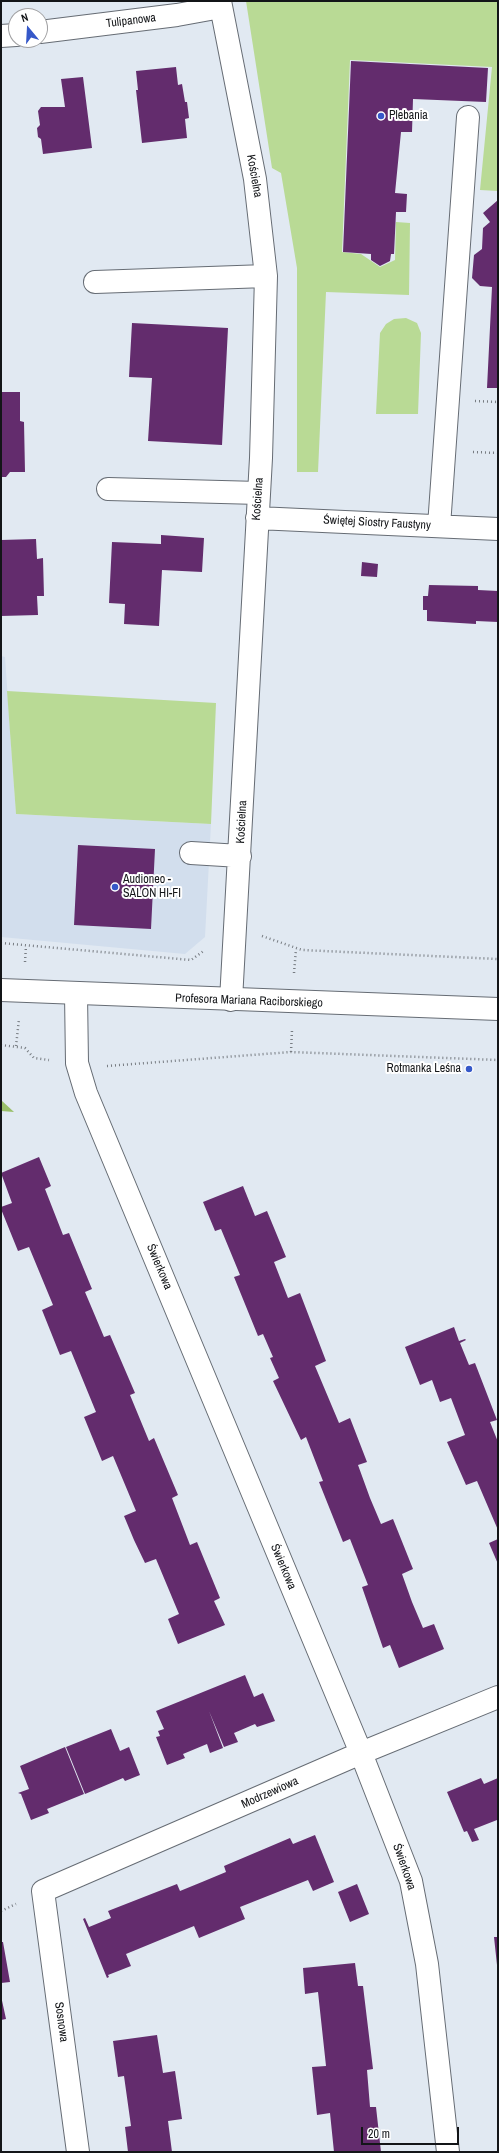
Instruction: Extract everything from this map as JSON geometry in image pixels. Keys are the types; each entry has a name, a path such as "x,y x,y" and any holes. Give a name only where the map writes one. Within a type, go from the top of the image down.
{"street":[{"name":"Tulipanowa","path":"48,31 177,15 220,4"},
{"name":"Kościelna","path":"220,4 255,179 266,276 259,493 231,1000"},
{"path":"439,526 468,117"},
{"path":"95,282 266,276"},
{"path":"108,489 259,493"},
{"name":"Świętej Siostry Faustyny","path":"257,518 498,529"},
{"path":"191,853 240,856"},
{"name":"Profesora Mariana Raciborskiego","path":"1,990 231,1000 498,1009"},
{"name":"Świerkowa","path":"76,994 77,1063 86,1093 361,1753 411,1881 427,1964 448,2152"},
{"name":"Modrzewiowa","path":"43,1891 361,1753 498,1697"},
{"name":"Sosnowa","path":"43,1891 78,2152"}],"path":[{"path":"1,1045 25,1048 34,1058 103,1066 290,1052 498,1060"}],"shaded area":[{"path":"1,656 5,657 16,814 211,824 205,937 185,954 1,937"}],"green space":[{"path":"246,1 498,1 498,191 480,190 492,67 350,60 342,252 361,254 380,267 395,260 396,222 410,223 409,295 326,292 318,472 297,472 297,268 281,173 272,168"},
{"path":"406,318 417,323 421,333 418,414 376,414 380,333 386,324 394,319"},
{"path":"7,691 216,703 211,824 16,814"},
{"path":"1,1100 14,1112 1,1111"}],"building":[{"path":"351,61 488,68 486,102 413,99 412,132 401,132 395,193 407,194 406,212 396,212 394,254 391,254 390,261 380,266 371,260 371,254 343,252"},
{"path":"176,67 178,85 182,84 185,102 187,102 189,118 185,119 187,138 142,143 136,90 138,90 136,71"},
{"path":"83,77 92,148 43,154 41,139 38,137 37,128 40,125 38,111 41,107 65,107 61,79"},
{"path":"498,200 498,388 487,388 492,287 480,286 472,278 474,255 482,249 483,228 490,222 483,213"},
{"path":"132,323 228,328 222,445 148,441 152,378 129,377"},
{"path":"1,392 20,392 20,421 24,422 25,472 10,472 6,477 1,477"},
{"path":"161,535 204,538 202,572 162,570 159,626 124,624 125,604 109,603 112,542 161,544"},
{"path":"36,539 37,559 43,558 44,596 37,596 38,615 1,616 1,540"},
{"path":"362,562 378,564 377,577 361,576"},
{"path":"429,585 478,586 478,590 498,591 498,622 476,621 476,624 427,621 427,610 423,610 423,596 428,596"},
{"name":"Audioneo - SALON HI-FI","path":"78,845 155,849 151,929 74,925"},
{"path":"39,1157 51,1186 45,1189 63,1235 69,1233 92,1289 85,1292 104,1337 110,1335 135,1393 130,1395 149,1441 154,1438 178,1495 172,1498 190,1545 197,1542 220,1598 214,1601 225,1625 178,1644 168,1619 179,1614 156,1559 145,1563 134,1540 124,1516 136,1511 113,1456 102,1461 84,1417 96,1412 71,1351 60,1355 42,1310 53,1305 29,1247 18,1251 1,1209 1,1207 12,1203 1,1173"},
{"path":"243,1186 255,1216 267,1211 286,1257 274,1262 288,1298 300,1293 326,1361 315,1366 339,1423 350,1418 367,1462 358,1465 381,1524 393,1519 413,1569 402,1574 423,1628 434,1624 444,1649 399,1668 390,1645 383,1648 362,1587 368,1585 350,1539 343,1542 319,1482 323,1481 306,1437 301,1440 273,1381 279,1378 270,1358 273,1357 263,1334 258,1336 234,1277 240,1275 221,1229 215,1231 203,1202"},
{"path":"454,1327 459,1341 466,1340 460,1343 469,1365 475,1363 497,1420 490,1422 498,1442 498,1530 477,1481 466,1485 447,1442 465,1435 451,1398 440,1402 432,1380 420,1385 405,1347"},
{"path":"498,1539 498,1564 489,1543"},
{"path":"245,1675 254,1697 263,1693 275,1721 257,1727 255,1724 234,1733 238,1742 224,1747 209,1711 223,1748 210,1753 207,1744 183,1754 185,1758 167,1765 156,1737 160,1736 158,1731 164,1729 156,1711"},
{"path":"111,1729 120,1751 129,1747 140,1775 125,1781 123,1778 85,1794 66,1747"},
{"path":"65,1747 84,1794 47,1809 49,1813 31,1820 21,1794 18,1793 29,1789 20,1766"},
{"path":"481,1778 484,1784 498,1778 498,1823 497,1820 474,1829 479,1840 472,1842 467,1831 464,1832 447,1792"},
{"path":"315,1835 334,1882 313,1891 308,1880 240,1907 245,1919 199,1938 194,1926 126,1954 131,1966 108,1975 109,1977 107,1978 83,1919 85,1918 89,1927 111,1918 108,1911 177,1884 180,1891 226,1872 224,1866 290,1838 293,1844"},
{"path":"357,1884 369,1914 350,1922 338,1892"},
{"path":"494,1937 498,1937 498,1965 497,1965"},
{"path":"1,1942 3,1942 10,1982 1,1983"},
{"path":"355,1963 358,1986 363,1986 373,2069 367,2070 370,2107 376,2107 381,2152 334,2152 330,2113 317,2115 312,2067 326,2066 318,1992 305,1994 303,1968"},
{"path":"1,1996 6,2019 1,2020"},
{"path":"157,2035 163,2073 175,2071 182,2119 168,2121 172,2152 128,2152 125,2127 131,2126 124,2076 118,2077 113,2041"}],"place":[{"name":"Plebania","path":"381,116"},
{"name":"Audioneo - SALON HI-FI","path":"115,887"},
{"name":"Rotmanka Leśna","path":"469,1069"}]}
